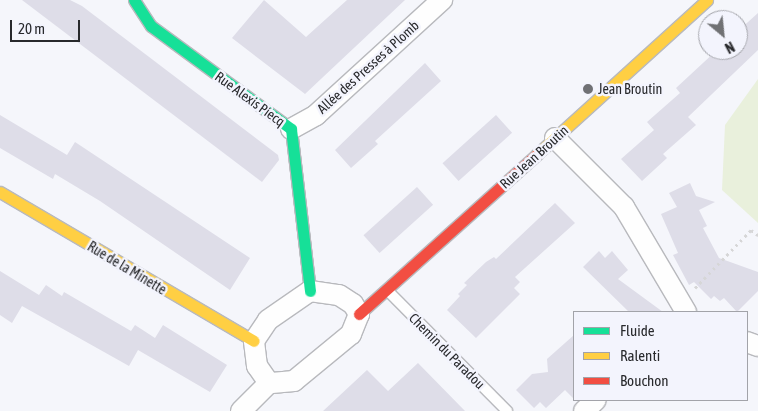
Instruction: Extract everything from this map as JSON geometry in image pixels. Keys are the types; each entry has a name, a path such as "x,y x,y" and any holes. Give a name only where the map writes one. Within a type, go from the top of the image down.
{"street":[{"name":"Rue Alexis Piecq","path":"134,0 151,26 292,129 310,291"},
{"name":"Allée des Presses à Plomb","path":"292,129 316,115 442,0"},
{"name":"Rue Jean Broutin","path":"359,314 707,0"},
{"path":"555,138 624,207 684,310"},
{"name":"Rue de la Minette","path":"0,192 254,341"},
{"path":"241,411 269,383 294,381 351,334 359,314 353,304 340,295 310,291 268,320 254,341 257,366 269,383"},
{"path":"584,411 595,401"}],"lane":[{"name":"Chemin du Paradou","path":"387,290 507,411"}],"path":[{"path":"684,310 751,230 758,235"}],"green space":[{"path":"758,79 758,223 722,190 725,125"}],"building":[{"path":"22,0 70,0 82,6 278,155 279,160 262,182"},
{"path":"264,0 306,37 347,0 405,0 305,94 232,38"},
{"path":"758,13 758,50 748,60 748,22"},
{"path":"706,60 748,60 688,117 696,125 663,154 667,158 642,181 621,159 654,130 647,122 680,93 676,88"},
{"path":"425,63 441,81 375,141 378,144 351,168 335,150"},
{"path":"0,115 67,155 75,142 250,258 230,290 100,201 55,174 53,179 0,148"},
{"path":"496,115 512,133 459,181 442,163"},
{"path":"690,183 696,196 715,202 699,210 707,226 703,228 719,258 758,272 758,291 738,311 724,298 720,301 714,296 711,299 694,282 689,285 673,255 678,253 661,214 677,207 669,193"},
{"path":"417,187 433,205 380,253 363,235"},
{"path":"555,203 575,223 515,277 520,282 514,288 520,294 476,338 447,310 467,285 464,283 486,262 494,257 496,259"},
{"path":"599,251 605,258 612,251 628,270 618,279 662,311 628,311 583,267"},
{"path":"0,271 39,295 46,285 62,296 64,292 131,331 135,325 155,338 163,325 227,365 210,392 138,350 129,366 22,306 12,323 0,315"},
{"path":"573,336 573,398 565,390 546,408 540,402 534,408 516,390 532,374 548,372 547,359"},
{"path":"418,363 465,411 323,411 367,370 388,391"}],"traffic: fast":[{"path":"134,0 151,26 291,129 310,291"}],"traffic: slow":[{"path":"536,155 707,0"},
{"path":"0,192 254,341"}],"traffic: jam":[{"path":"359,314 536,155"}],"place":[{"name":"Jean Broutin","path":"588,89"}]}
